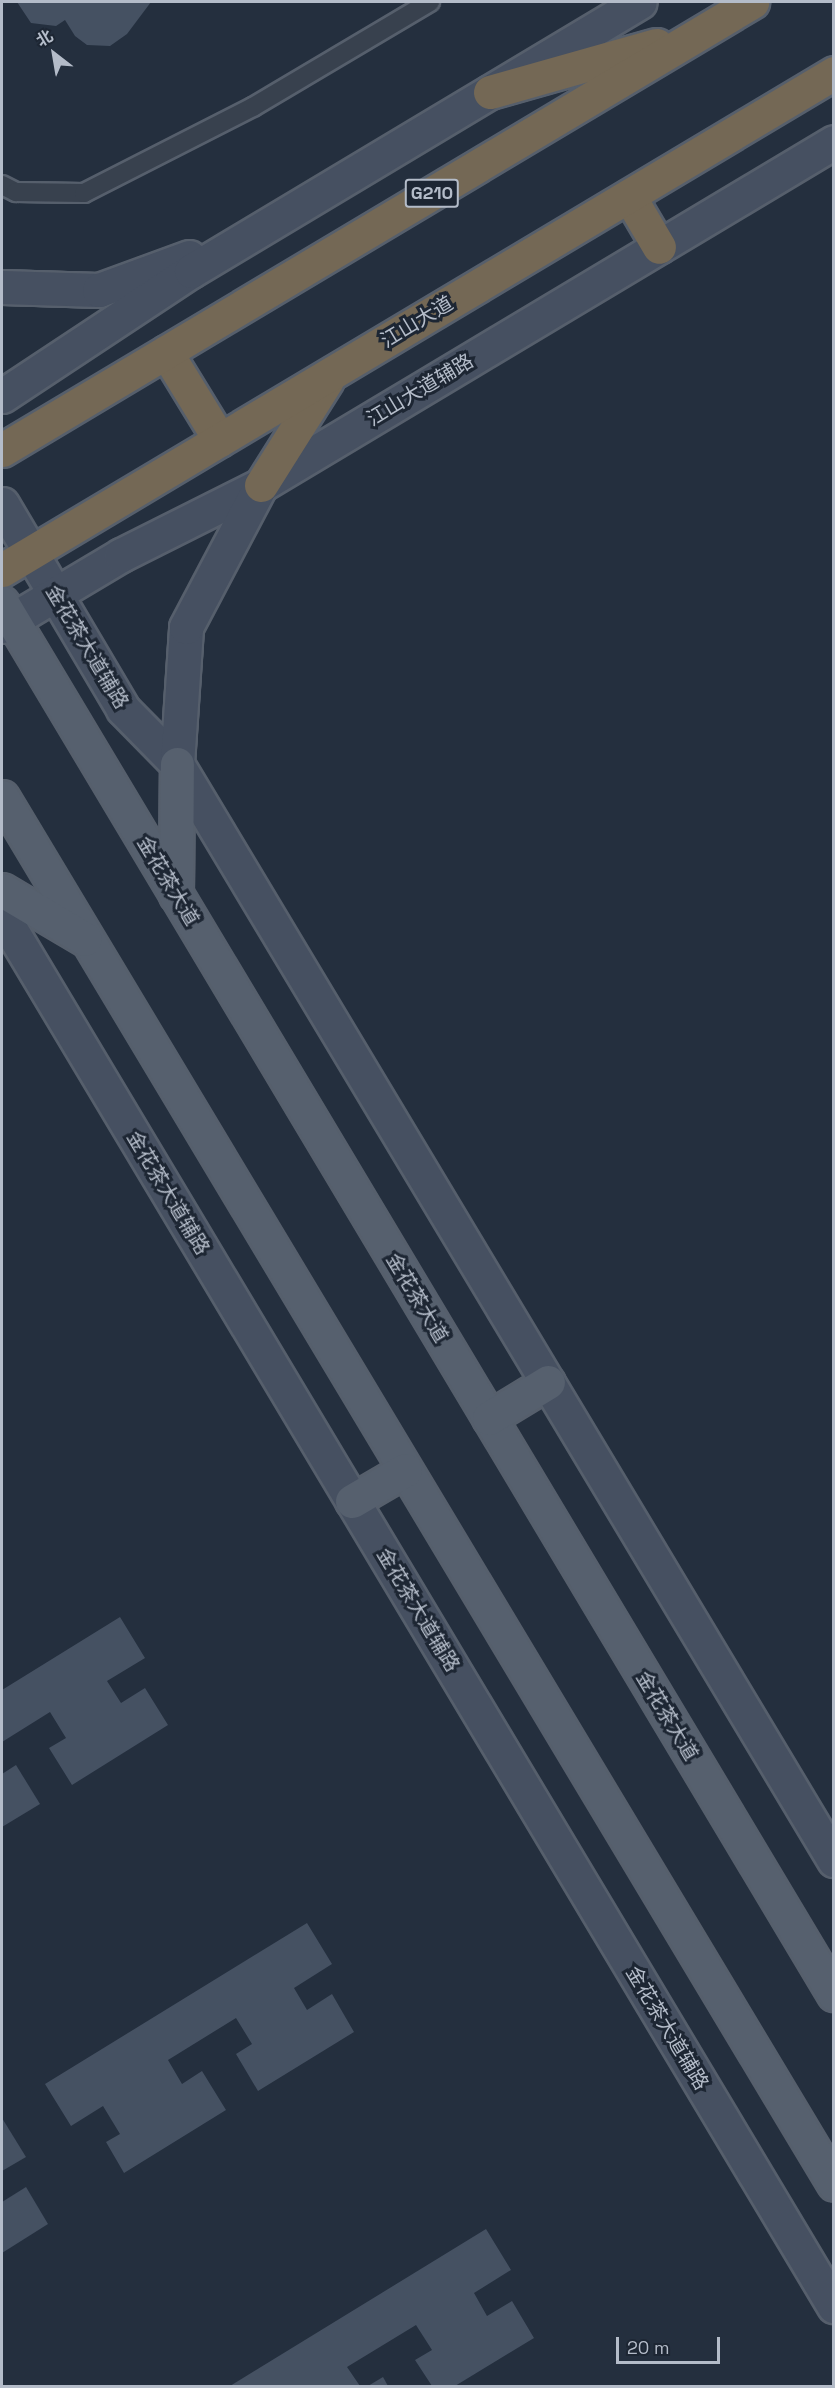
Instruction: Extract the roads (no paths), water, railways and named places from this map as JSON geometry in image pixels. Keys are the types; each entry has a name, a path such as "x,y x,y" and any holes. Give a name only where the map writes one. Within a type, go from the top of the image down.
{"highway":[{"name":"G210","path":"2,450 752,2"},
{"path":"490,92 698,34"},
{"name":"江山大道","path":"2,570 834,73"},
{"path":"629,196 659,247"},
{"path":"166,352 219,440"},
{"path":"261,485 331,373"}],"main road":[{"name":"金花茶大道","path":"5,616 176,895 834,1994"},
{"path":"176,895 177,764"},
{"path":"2,797 834,2184"},
{"path":"2,890 88,941"},
{"path":"489,1418 548,1382"},
{"path":"352,1501 405,1470"}],"street":[{"path":"2,396 250,235 640,2"},
{"name":"江山大道辅路","path":"5,616 55,594 121,555 261,485 834,142"},
{"path":"2,287 99,290 250,235"},
{"path":"177,764 186,627 261,485"},
{"name":"金花茶大道辅路","path":"2,504 123,709 177,764 834,1860"},
{"name":"金花茶大道辅路","path":"2,915 834,2306"}],"lane":[{"path":"2,185 16,192 84,193 253,107 430,2"}]}
